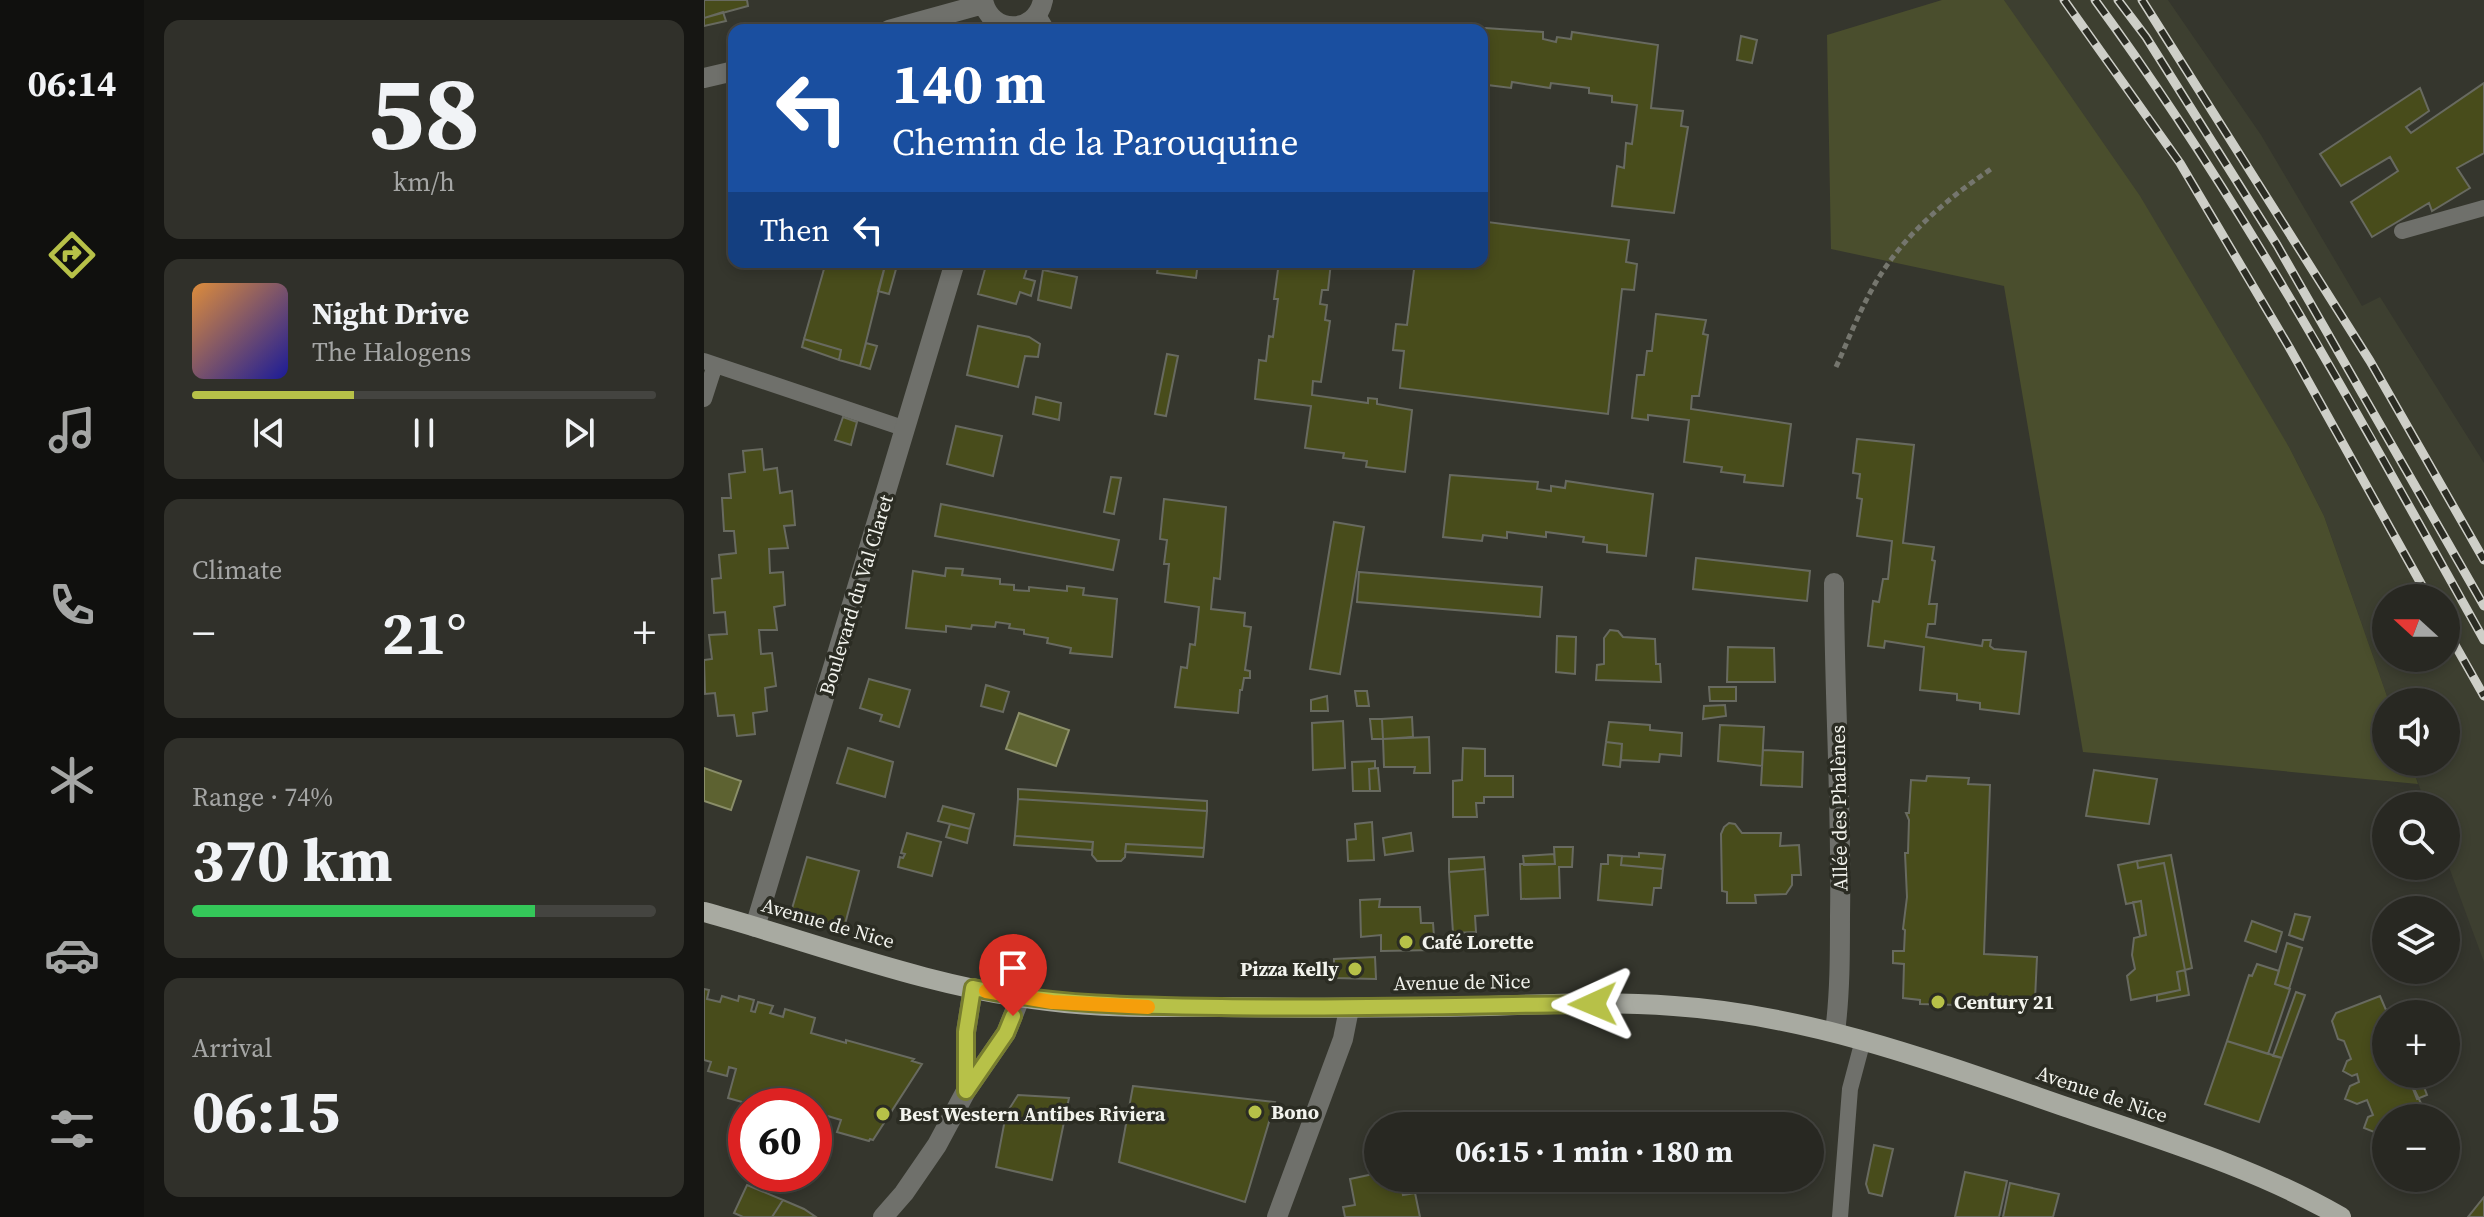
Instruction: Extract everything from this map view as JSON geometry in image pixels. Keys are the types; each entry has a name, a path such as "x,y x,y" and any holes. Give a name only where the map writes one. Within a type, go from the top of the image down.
{"main road":[{"name":"Avenue de Nice","path":"704,912 973,988 1020,998 1107,1006 1349,1009 1622,1003 1725,1011 1835,1032 2035,1096 2274,1183 2341,1217"}],"street":[{"path":"909,24 983,2 992,19 999,24"},
{"path":"704,78 728,72"},
{"name":"Boulevard du Val Claret","path":"755,927 953,268"},
{"name":"Allée des Phalènes","path":"1834,583 1834,678 1841,857 1839,999 1835,1032"},
{"path":"966,1091 966,1032 973,988"},
{"path":"883,1217 904,1193 937,1145 966,1091 1006,1033 1020,998"},
{"path":"1277,1217 1343,1039 1349,1009"}],"lane":[{"path":"2402,231 2484,208"},
{"path":"704,399 710,363 906,429"},
{"path":"1840,1217 1850,1089 1863,1040"}],"path":[{"path":"1836,367 1860,314 1889,262 1945,201 1991,169"}],"shaded area":[{"path":"1942,0 2004,0 2140,196 2289,447 2324,516 2372,653 2372,672 2379,672 2384,688 2372,688 2372,776 2415,776 2418,784 2083,752 2004,286 1831,249 1827,35"},
{"path":"2004,0 2168,0 2261,135 2362,306 2380,297 2484,463 2484,962 2454,880 2460,880 2460,792 2421,792 2416,776 2460,776 2460,688 2384,688 2379,672 2460,672 2460,584 2372,584 2372,653 2324,516 2289,447"},
{"path":"1019,713 1069,730 1056,766 1006,749"},
{"path":"704,768 741,781 731,810 704,801"}],"building":[{"path":"704,0 747,0 748,6 704,18"},
{"path":"723,12 726,21 704,26 704,18"},
{"path":"1488,28 1543,32 1543,39 1556,42 1557,37 1571,39 1572,32 1658,45 1651,108 1683,111 1681,126 1688,127 1674,213 1612,206 1617,166 1624,168 1626,143 1632,144 1637,105 1612,102 1612,96 1589,93 1589,88 1551,83 1550,88 1512,82 1511,88 1488,85"},
{"path":"1741,36 1757,40 1752,63 1737,60"},
{"path":"2484,83 2484,153 2457,168 2470,188 2432,211 2429,203 2372,237 2351,202 2398,171 2390,157 2341,186 2320,154 2420,88 2429,111 2406,127 2411,133"},
{"path":"1488,222 1629,240 1626,262 1637,264 1634,290 1622,289 1608,414 1400,388 1404,351 1393,350 1396,324 1407,325 1414,268 1488,268"},
{"path":"824,268 884,268 860,366 839,360 841,350 804,339"},
{"path":"884,268 896,268 889,294 878,291"},
{"path":"985,268 1027,268 1024,278 1035,281 1031,296 1020,292 1016,304 978,294"},
{"path":"1158,268 1197,268 1196,278 1157,273"},
{"path":"1278,268 1330,268 1328,290 1322,290 1320,304 1327,305 1325,320 1330,321 1321,382 1313,381 1312,395 1368,403 1368,398 1377,399 1377,404 1412,410 1405,472 1366,467 1367,461 1343,458 1344,453 1305,448 1311,406 1255,399 1259,360 1266,361 1269,336 1273,337 1278,299 1274,299"},
{"path":"1043,270 1077,277 1071,308 1038,300"},
{"path":"1656,314 1706,320 1703,334 1708,335 1699,396 1692,396 1691,409 1791,424 1783,486 1744,482 1745,475 1721,472 1722,467 1684,462 1689,420 1648,415 1648,420 1632,418 1637,375 1644,375 1647,351 1652,351"},
{"path":"978,326 1029,337 1040,344 1038,357 1025,356 1018,387 967,375"},
{"path":"804,339 841,350 839,360 802,347"},
{"path":"866,343 877,346 870,369 860,366"},
{"path":"1167,354 1178,356 1166,416 1155,414"},
{"path":"1036,397 1061,403 1059,420 1033,414"},
{"path":"843,417 857,422 851,445 835,440"},
{"path":"956,426 1002,436 993,476 947,464"},
{"path":"1857,439 1914,445 1903,543 1934,547 1929,604 1937,604 1935,624 1928,624 1926,637 1982,646 1983,640 1991,640 1990,646 1994,649 2026,652 2019,714 1980,709 1980,703 1957,700 1957,694 1920,690 1924,647 1885,641 1884,648 1868,646 1873,601 1879,602 1883,579 1888,579 1892,541 1857,536 1862,499 1857,498 1860,474 1853,473"},
{"path":"762,449 764,470 777,468 780,493 792,491 795,525 784,526 788,548 769,549 770,573 783,572 785,605 774,607 777,630 759,630 761,654 772,653 776,686 765,688 767,711 753,713 755,734 737,736 734,715 718,716 715,693 705,694 704,660 712,659 709,635 727,634 725,612 714,613 712,579 721,578 719,555 736,553 734,531 724,531 722,498 731,498 729,474 745,472 743,451"},
{"path":"1450,475 1538,482 1537,489 1551,491 1551,486 1565,488 1566,481 1653,494 1646,556 1607,552 1607,545 1583,542 1584,537 1546,532 1546,537 1507,532 1507,538 1483,535 1482,541 1443,537"},
{"path":"1111,477 1121,478 1114,514 1104,512"},
{"path":"1164,499 1226,507 1220,579 1214,578 1211,609 1245,613 1244,626 1251,627 1245,670 1250,671 1250,678 1244,678 1238,713 1175,707 1181,667 1187,668 1190,644 1195,645 1199,607 1165,602 1169,564 1164,564 1167,540 1160,539"},
{"path":"941,504 1119,540 1113,570 935,536"},
{"path":"1334,522 1364,527 1340,674 1310,669"},
{"path":"1696,558 1810,571 1807,601 1693,589"},
{"path":"946,568 963,569 962,575 1000,579 1000,584 1014,585 1014,590 1029,591 1029,587 1067,591 1067,586 1084,588 1083,595 1117,599 1112,657 1070,653 1071,648 1047,643 1048,638 1024,634 1024,630 1009,628 1010,624 996,622 995,627 972,625 971,629 946,626 946,632 906,628 913,571 945,576"},
{"path":"1359,572 1542,587 1540,617 1357,602"},
{"path":"1610,630 1618,631 1623,637 1655,639 1656,664 1660,664 1661,682 1596,680 1597,665 1604,664 1604,638"},
{"path":"1557,636 1576,637 1575,674 1556,672"},
{"path":"1728,647 1774,648 1775,682 1727,682"},
{"path":"869,679 910,690 899,727 880,721 882,715 860,708"},
{"path":"986,685 1009,692 1003,712 981,706"},
{"path":"1709,687 1736,687 1736,701 1710,701"},
{"path":"1355,691 1367,691 1369,706 1357,706"},
{"path":"1327,696 1328,711 1311,711 1311,700"},
{"path":"1725,705 1726,716 1703,719 1704,706"},
{"path":"1412,717 1413,737 1383,739 1382,719"},
{"path":"1370,719 1382,719 1383,739 1372,739"},
{"path":"1343,721 1345,768 1313,770 1312,723"},
{"path":"1609,722 1650,725 1650,730 1682,733 1681,756 1660,754 1659,762 1621,760 1622,744 1606,742"},
{"path":"1720,725 1764,727 1762,766 1718,761"},
{"path":"1429,737 1430,773 1414,773 1415,767 1384,767 1383,739"},
{"path":"1606,742 1622,744 1620,767 1603,765"},
{"path":"848,748 893,762 885,797 837,783"},
{"path":"1463,748 1485,749 1485,776 1513,776 1513,797 1484,797 1484,803 1476,803 1477,817 1453,817 1453,781 1462,780"},
{"path":"1763,750 1803,752 1802,787 1761,785"},
{"path":"1375,761 1375,768 1369,769 1370,791 1353,791 1352,762"},
{"path":"1378,768 1380,791 1370,791 1369,769"},
{"path":"2094,770 2157,779 2149,824 2086,816"},
{"path":"1927,776 1969,778 1968,784 1990,785 1984,954 2037,957 2035,999 1982,997 1983,1003 1961,1002 1960,1005 1920,1004 1920,1000 1903,998 1904,964 1893,963 1893,951 1904,951 1907,897 1905,853 1908,853 1909,820 1906,813 1909,813 1911,780 1926,781"},
{"path":"1018,789 1207,801 1207,811 1018,799"},
{"path":"1018,799 1207,811 1204,848 1126,844 1125,857 1121,861 1097,861 1092,855 1093,842 1015,836"},
{"path":"943,806 974,814 970,829 938,821"},
{"path":"1372,822 1374,860 1348,861 1347,840 1356,839 1355,824"},
{"path":"1729,823 1735,824 1742,833 1781,833 1780,846 1799,845 1801,875 1792,875 1792,885 1786,894 1755,895 1756,903 1727,903 1727,892 1722,891 1721,834"},
{"path":"950,824 970,829 967,843 946,837"},
{"path":"907,833 941,842 932,876 898,867 900,857 903,858 905,854 901,853"},
{"path":"1411,833 1413,851 1385,855 1383,838"},
{"path":"1015,836 1093,842 1092,850 1014,845"},
{"path":"1126,844 1204,848 1203,857 1125,852"},
{"path":"1554,847 1573,847 1572,867 1559,867 1560,898 1521,899 1520,864 1555,864"},
{"path":"1639,853 1665,855 1663,869 1621,865 1622,856 1639,857"},
{"path":"1554,854 1555,864 1524,865 1523,856"},
{"path":"1608,855 1622,856 1621,865 1663,869 1661,888 1654,888 1652,905 1598,900 1601,864 1608,864"},
{"path":"2171,855 2192,968 2185,970 2164,863 2138,868 2137,861"},
{"path":"807,857 859,871 844,928 791,912"},
{"path":"1484,857 1485,869 1449,872 1449,859"},
{"path":"2137,861 2138,868 2164,863 2185,970 2177,972 2180,990 2131,1000 2127,976 2135,969 2132,955 2134,938 2146,935 2141,901 2126,904 2118,865"},
{"path":"1485,869 1488,915 1475,916 1476,932 1453,933 1449,872"},
{"path":"1380,899 1379,907 1420,907 1421,923 1433,923 1435,950 1381,951 1381,935 1361,937 1360,900"},
{"path":"2141,901 2146,935 2140,936 2133,902"},
{"path":"2295,914 2310,917 2303,940 2289,935"},
{"path":"2252,921 2282,932 2276,952 2245,941"},
{"path":"2287,943 2302,948 2289,989 2275,984"},
{"name":"Pizza Kelly","path":"1375,957 1376,979 1334,978 1334,959"},
{"path":"2257,964 2279,971 2275,984 2290,989 2268,1054 2227,1041 2249,975 2252,976"},
{"path":"2185,970 2189,995 2157,1001 2157,995 2180,990 2177,972"},
{"path":"704,989 709,990 707,999 720,1002 722,996 738,1001 739,996 754,1000 751,1011 755,1012 758,1002 773,1006 770,1013 783,1017 785,1009 815,1018 811,1033 846,1043 846,1040 922,1064 873,1140 869,1141 837,1132 841,1120 832,1117 832,1088 731,1088 736,1069 729,1067 727,1076 708,1071 711,1062 704,1060"},
{"path":"2296,992 2305,995 2282,1058 2273,1056"},
{"path":"2380,996 2382,1000 2372,1000 2372,1088 2414,1088 2421,1104 2372,1104 2372,1112 2367,1100 2357,1104 2345,1099 2350,1086 2359,1082 2357,1074 2352,1076 2343,1071 2351,1059 2344,1041 2338,1039 2332,1021 2336,1013"},
{"path":"2227,1041 2282,1058 2259,1122 2205,1104"},
{"path":"1133,1086 1275,1102 1245,1202 1119,1162"},
{"path":"2413,1088 2424,1088 2427,1095 2417,1099"},
{"path":"1018,1095 1069,1098 1052,1180 996,1167 1006,1114"},
{"path":"2372,1115 2372,1131 2364,1128 2368,1117"},
{"path":"1874,1145 1893,1149 1882,1196 1869,1193 1866,1184"},
{"path":"1965,1172 2007,1181 1999,1217 1955,1217"},
{"path":"1364,1176 1364,1192 1415,1193 1420,1217 1345,1217 1343,1207 1355,1205 1350,1179"},
{"path":"2010,1183 2059,1194 2053,1217 2003,1217"},
{"path":"744,1192 764,1192 783,1200 772,1217 743,1217 734,1213"},
{"path":"2484,1197 2484,1217 2468,1217"},
{"path":"783,1200 804,1209 816,1217 772,1217"}],"railway":[{"path":"2064,0 2180,163 2289,347 2421,584"},
{"path":"2095,0 2149,76 2251,233 2347,395 2484,640"},
{"path":"2118,0 2146,37 2277,245 2484,606"},
{"path":"2142,0 2370,361 2484,560"},
{"path":"2460,654 2484,696"}],"slow traffic":[{"path":"986,991 1052,1002 1148,1007"}],"place":[{"name":"Café Lorette","path":"1406,942"},
{"name":"Pizza Kelly","path":"1355,969"},
{"name":"Century 21","path":"1938,1002"},
{"name":"Bono","path":"1255,1112"},
{"name":"Best Western Antibes Riviera","path":"883,1114"}],"route":[{"path":"1013,1016 1006,1033 966,1091 966,1032 973,988 1052,1002 1123,1006 1349,1009 1593,1004"}]}
